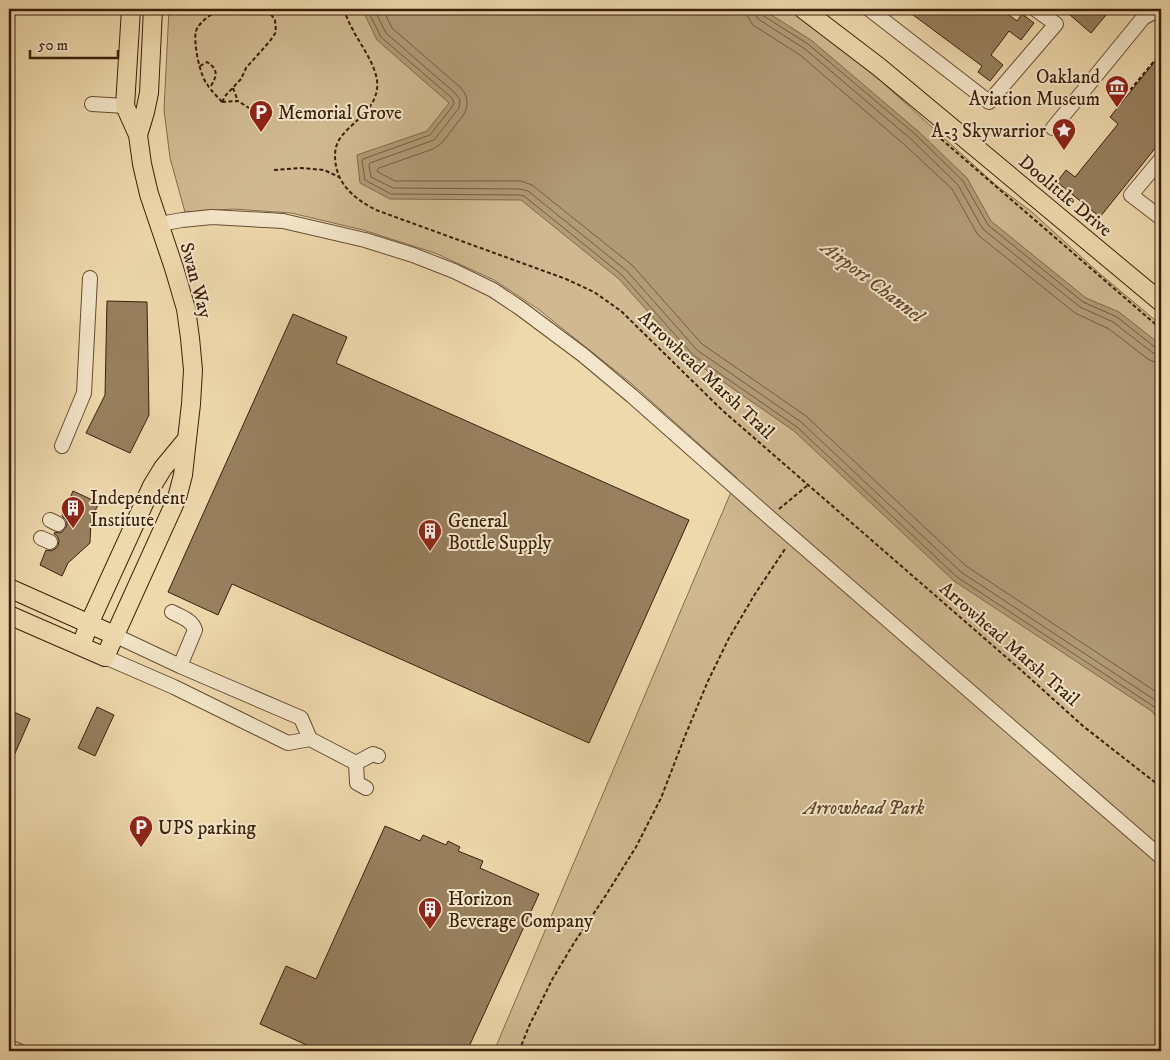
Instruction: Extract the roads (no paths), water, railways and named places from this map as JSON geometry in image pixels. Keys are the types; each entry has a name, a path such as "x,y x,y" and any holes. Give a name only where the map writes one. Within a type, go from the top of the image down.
{"main road":[{"name":"Swan Way","path":"105,657 177,498 183,475 193,370 186,309 149,194 138,135 125,106 131,9"},
{"name":"Swan Way","path":"138,135 149,93 153,9"},
{"name":"Doolittle Drive","path":"799,13 879,67 1161,302"},
{"path":"80,646 152,486 163,468 186,439"},
{"path":"9,588 114,635"},
{"path":"9,615 105,657"}],"lane":[{"path":"869,9 989,102 1056,24 1035,9"},
{"path":"1053,128 1143,18 1159,9"},
{"path":"92,104 125,106"},
{"path":"1161,159 1131,195 1161,218"},
{"path":"160,224 212,217 283,221 365,240 413,255 454,270 493,290 583,355 632,396 792,538 1161,857"},
{"path":"62,446 84,394 90,278"},
{"path":"172,612 191,622 196,630 180,666"},
{"path":"114,635 180,666 301,718 310,738 356,763"},
{"path":"105,657 288,743 310,738"},
{"path":"356,763 373,754 378,756"},
{"path":"356,763 357,783 366,788"},
{"path":"9,1047 19,1051"}],"water":[{"name":"Airport Channel","path":"362,9 762,9 811,40 919,132 967,178 991,221 1086,298 1119,312 1161,345 1161,726 1153,712 954,581 794,431 689,358 619,279 521,200 390,199 360,183 357,155 427,131 449,103 377,40"}],"place":[{"name":"Oakland Aviation Museum","path":"1117,108"},
{"name":"Memorial Grove","path":"261,133"},
{"name":"A-3 Skywarrior","path":"1064,151"},
{"name":"Independent Institute","path":"73,529"},
{"name":"General Bottle Supply","path":"430,552"},
{"name":"UPS parking","path":"141,848"},
{"name":"Horizon Beverage Company","path":"430,930"}],"park label":[{"name":"Arrowhead Park","path":"864,807"}]}
